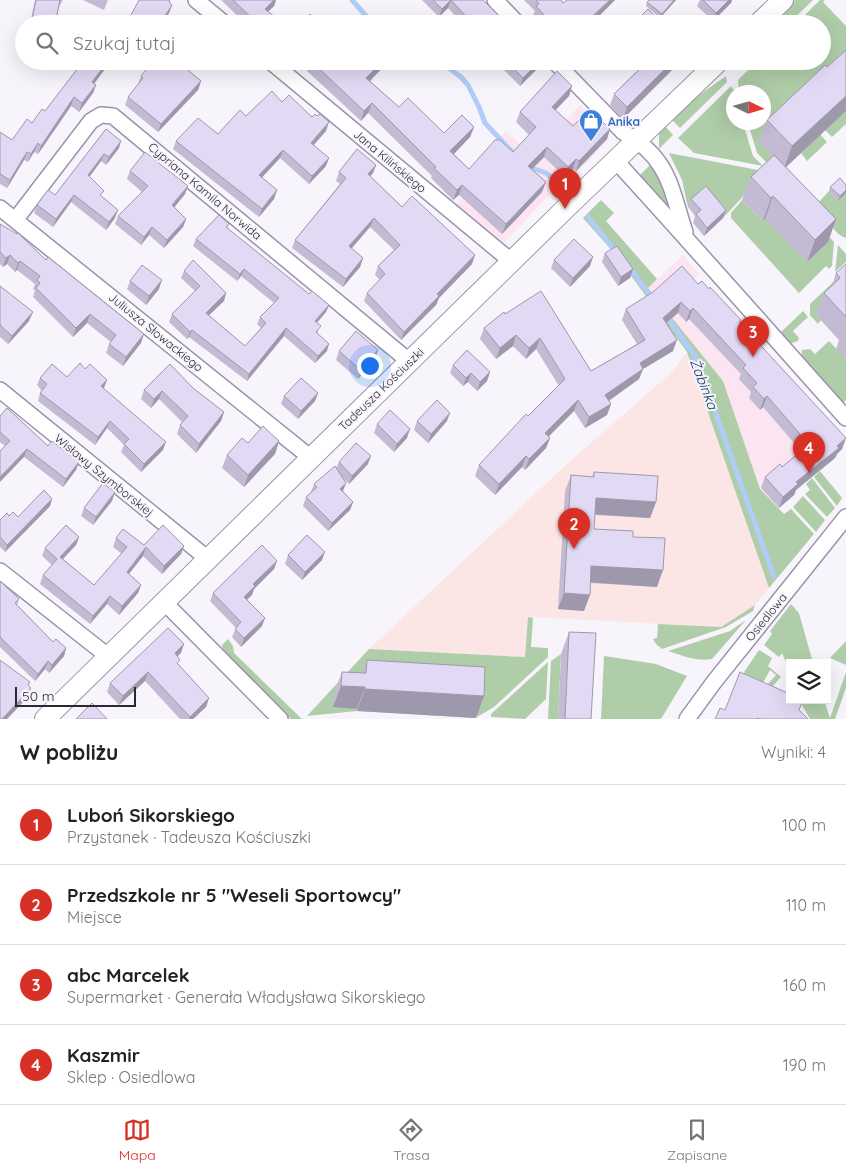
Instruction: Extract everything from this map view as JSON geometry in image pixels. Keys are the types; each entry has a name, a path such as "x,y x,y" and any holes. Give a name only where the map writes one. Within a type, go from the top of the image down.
{"street":[{"path":"196,0 214,15"},
{"path":"495,0 509,15"},
{"path":"767,15 783,0"},
{"name":"Jana Kilińskiego","path":"281,70 511,261"},
{"path":"563,70 623,132 637,139 664,169 688,239"},
{"name":"Tadeusza Kościuszki","path":"45,719 511,261 710,70"},
{"name":"Cypriana Kamila Norwida","path":"16,219 91,121 101,115 114,116 410,362"},
{"path":"615,160 688,239 709,266 846,418"},
{"name":"Juliusza Słowackiego","path":"0,208 311,458"},
{"name":"Wisławy Szymborskiej","path":"0,390 208,559"},
{"name":"Osiedlowa","path":"687,719 710,687 846,517"},
{"path":"0,571 109,657"},
{"path":"164,602 280,719"}],"shaded area":[{"path":"580,105 607,131 609,139 577,173 570,173 504,243 456,205 481,177 471,167 506,131 539,161 550,149 544,143"},
{"path":"683,255 699,274 687,286 842,449 833,456 835,458 792,493 794,495 778,509 760,489 723,381 648,288"},
{"path":"687,352 769,588 752,609 721,627 528,617 525,657 369,649 569,462 671,373"}],"green space":[{"path":"795,0 813,0 797,15 784,15"},
{"path":"820,0 825,0 823,2 846,26 846,65 784,169 772,168 757,153 750,130 771,130 771,85 738,85 738,80 748,70 831,70 831,15 805,15"},
{"path":"726,76 727,82 680,128 671,119 699,95"},
{"path":"726,91 726,130 745,130 753,156 763,166 694,153 678,138"},
{"path":"846,111 846,124 832,137 825,130"},
{"path":"665,126 673,135 659,149 659,133"},
{"path":"820,134 827,142 807,161 801,153"},
{"path":"669,153 763,171 761,177 723,218 703,195 688,207 682,180"},
{"path":"650,165 659,177 670,211 639,176"},
{"path":"829,191 838,201 846,193 846,238 833,228 819,202"},
{"path":"601,200 614,213 606,221 657,279 648,288 723,381 760,489 784,514 791,509 814,534 769,588 687,352 615,254 583,218"},
{"path":"742,200 762,220 822,229 834,242 832,266 829,269 826,266 799,293 731,218 731,213"},
{"path":"838,245 846,254 846,262 835,272"},
{"path":"846,270 816,315 821,320 818,324 810,315 810,304"},
{"path":"803,311 808,317 793,331 799,338 798,341 789,344 780,333"},
{"path":"829,341 846,359 846,400 842,404 801,358 802,350 810,349 815,354"},
{"path":"820,471 842,498 837,506 814,477"},
{"path":"812,478 835,508 827,517 805,494 810,490 806,484"},
{"path":"803,496 825,520 816,532 793,507"},
{"path":"791,604 799,613 812,659 786,659 786,662 782,653 779,657 764,645 772,634 770,631"},
{"path":"755,605 753,611 726,627 662,649 653,639 657,638 658,624 721,627"},
{"path":"528,617 533,618 531,647 548,648 548,657 494,707 477,717 477,689 357,711 307,716 369,649 525,657"},
{"path":"746,620 712,659 685,657 668,651 730,631"},
{"path":"228,639 233,646 234,653 302,719 291,719 224,653 222,645"},
{"path":"846,641 846,665 830,658"},
{"path":"759,650 772,658 768,666 781,677 772,687 767,685 776,675 770,670 763,683 745,675 744,672"},
{"path":"561,654 558,719 548,719 551,661"},
{"path":"604,656 656,664 687,676 661,719 601,719"},
{"path":"548,662 546,699 525,719 491,717 491,714"},
{"path":"846,672 846,688 835,719 810,719 801,704 825,704 830,718"}],"building":[{"path":"36,0 60,0 57,15 33,15"},
{"path":"139,0 170,0 169,2 172,5 166,15 131,15"},
{"path":"233,0 274,0 265,9 272,15 249,15"},
{"path":"433,0 451,0 442,9"},
{"path":"451,0 483,0 498,15 465,15"},
{"path":"536,0 561,0 563,3 567,0 610,0 594,15 544,15 536,6 539,4"},
{"path":"649,0 674,0 662,14 647,2"},
{"path":"703,0 729,0 716,13"},
{"path":"648,9 654,15 642,15"},
{"path":"846,50 846,96 792,146 771,124 771,116 820,70 831,70 831,63"},
{"path":"76,70 101,70 92,82 96,85 82,103 74,97 41,146 38,143 31,154 27,152 10,180 0,174 0,132 12,140 27,119 32,123 42,109 45,111"},
{"path":"146,70 188,70 201,81 161,124 128,97 143,78 141,76"},
{"path":"321,70 374,70 366,78 399,107 408,98 444,133 462,115 474,127 450,151 469,169 495,140 500,140 513,152 536,127 520,112 557,71 572,86 552,107 573,126 590,109 610,129 579,161 576,159 568,167 547,147 528,166 546,182 506,224 462,185 457,190 372,103 364,111"},
{"path":"515,70 531,70 523,78"},
{"path":"639,70 664,70 627,107 614,94"},
{"path":"272,91 282,102 289,95 312,117 315,114 317,116 320,114 329,122 311,143 329,158 312,176 283,150 259,175 277,190 262,209 176,141 198,118 218,134 240,110 246,116"},
{"path":"106,129 121,141 109,157 104,154 88,175 104,191 100,195 118,210 109,222 74,195 56,219 37,205 48,190 55,195"},
{"path":"357,149 376,165 368,174 402,207 412,196 475,255 404,332 367,293 385,274 378,266 400,245 374,218 349,246 363,258 346,279 295,240 346,178 339,172"},
{"path":"145,152 188,186 172,205 186,219 167,240 152,227 144,237 118,216 148,186 130,171"},
{"path":"774,155 836,219 815,240 773,196 771,198 751,177"},
{"path":"840,178 846,185 846,190 840,196 830,187"},
{"path":"706,186 726,210 707,228 696,214 701,210 691,199"},
{"path":"219,215 229,224 226,227 309,294 312,291 329,305 315,321 321,326 316,332 329,344 318,356 286,328 249,374 192,330 190,332 172,314 200,286 184,271 193,260 226,293 206,313 245,346 266,323 260,317 279,298 244,269 240,274 196,239"},
{"path":"0,224 18,233 46,260 48,257 144,334 126,357 109,344 116,335 90,314 76,328 36,288 40,283 37,280 40,276 20,261 18,263 10,255 6,258 0,252"},
{"path":"574,239 593,257 573,278 554,260"},
{"path":"617,246 633,269 621,277 605,253"},
{"path":"846,264 846,317 824,293 840,278 836,273"},
{"path":"142,265 162,280 149,296 130,281"},
{"path":"682,266 698,284 702,281 709,289 710,287 741,320 739,322 846,438 837,446 839,448 796,482 798,484 783,497 765,477 780,464 782,467 807,446 798,436 800,434 767,396 764,399 753,387 757,383 743,368 746,365 693,308 690,311 681,302 663,318 677,340 640,363 643,369 605,395 611,404 589,417 578,400 545,433 550,438 529,459 526,456 499,484 479,465 526,414 528,416 565,379 540,338 529,348 516,335 500,348 484,328 504,312 505,314 541,291 591,371 645,340 626,309 653,292"},
{"path":"0,286 33,312 12,336 0,325"},
{"path":"356,331 378,350 361,370 339,351"},
{"path":"467,350 490,372 480,382 471,373 466,378 453,365"},
{"path":"80,363 85,369 90,364 107,380 101,386 166,442 144,464 124,444 129,439 110,421 98,437 40,393 47,384 40,378 52,364 67,377"},
{"path":"170,364 193,388 224,412 199,444 180,425 188,416 162,391 154,399 144,390"},
{"path":"301,378 318,393 301,411 284,396"},
{"path":"437,400 450,413 431,434 417,421"},
{"path":"7,408 48,446 52,441 79,462 66,479 27,449 0,477 0,451 10,441 0,432 0,416"},
{"path":"390,410 410,429 397,444 377,424"},
{"path":"263,426 279,441 248,475 227,455 242,438 248,443"},
{"path":"356,443 371,456 352,476 339,462"},
{"path":"335,466 346,483 340,489 353,502 332,523 306,497 317,487 314,484"},
{"path":"594,472 658,476 656,502 596,498 594,529 633,531 633,537 665,538 663,570 591,566 590,595 564,593 571,475 594,477"},
{"path":"103,483 115,492 96,517 84,508"},
{"path":"44,490 52,499 7,545 0,537 0,520 7,513 9,516 13,512 18,517"},
{"path":"66,525 79,537 60,557 94,585 127,547 116,538 123,529 144,545 163,525 184,546 164,566 146,547 127,572 141,585 122,606 110,596 93,616 43,575 57,559 45,548"},
{"path":"307,535 325,552 305,572 288,555"},
{"path":"262,545 277,561 253,584 255,586 244,597 265,618 244,638 235,629 241,622 213,593"},
{"path":"1,582 19,599 15,603 53,642 56,639 66,648 52,665 48,661 38,674 0,637"},
{"path":"168,628 184,644 175,653 180,660 177,663 209,698 190,717 148,672 123,696 110,683"},
{"path":"569,632 596,633 591,719 565,719"},
{"path":"0,660 30,682 28,685 31,688 2,719 0,719"},
{"path":"367,660 485,667 484,696 341,686 342,672 366,673"},
{"path":"740,672 786,692 786,704 801,704 799,710 808,719 715,719 720,708 725,710"},
{"path":"92,703 107,719 76,719"}],"waterway":[{"name":"Żabinka","path":"352,0 365,15"},
{"name":"Żabinka","path":"451,70 468,85 485,123 517,157"},
{"name":"Żabinka","path":"526,166 546,173 558,183"},
{"name":"Żabinka","path":"588,217 616,252"},
{"name":"Żabinka","path":"628,266 653,299"},
{"name":"Żabinka","path":"666,315 696,358 774,577"}],"place":[{"name":"Anika","path":"591,142"},
{"name":"Luboń Sikorskiego","path":"565,209"},
{"name":"abc Marcelek","path":"753,357"},
{"name":"Kaszmir","path":"809,473"},
{"name":"Przedszkole nr 5 \"Weseli Sportowcy\"","path":"574,549"}]}
